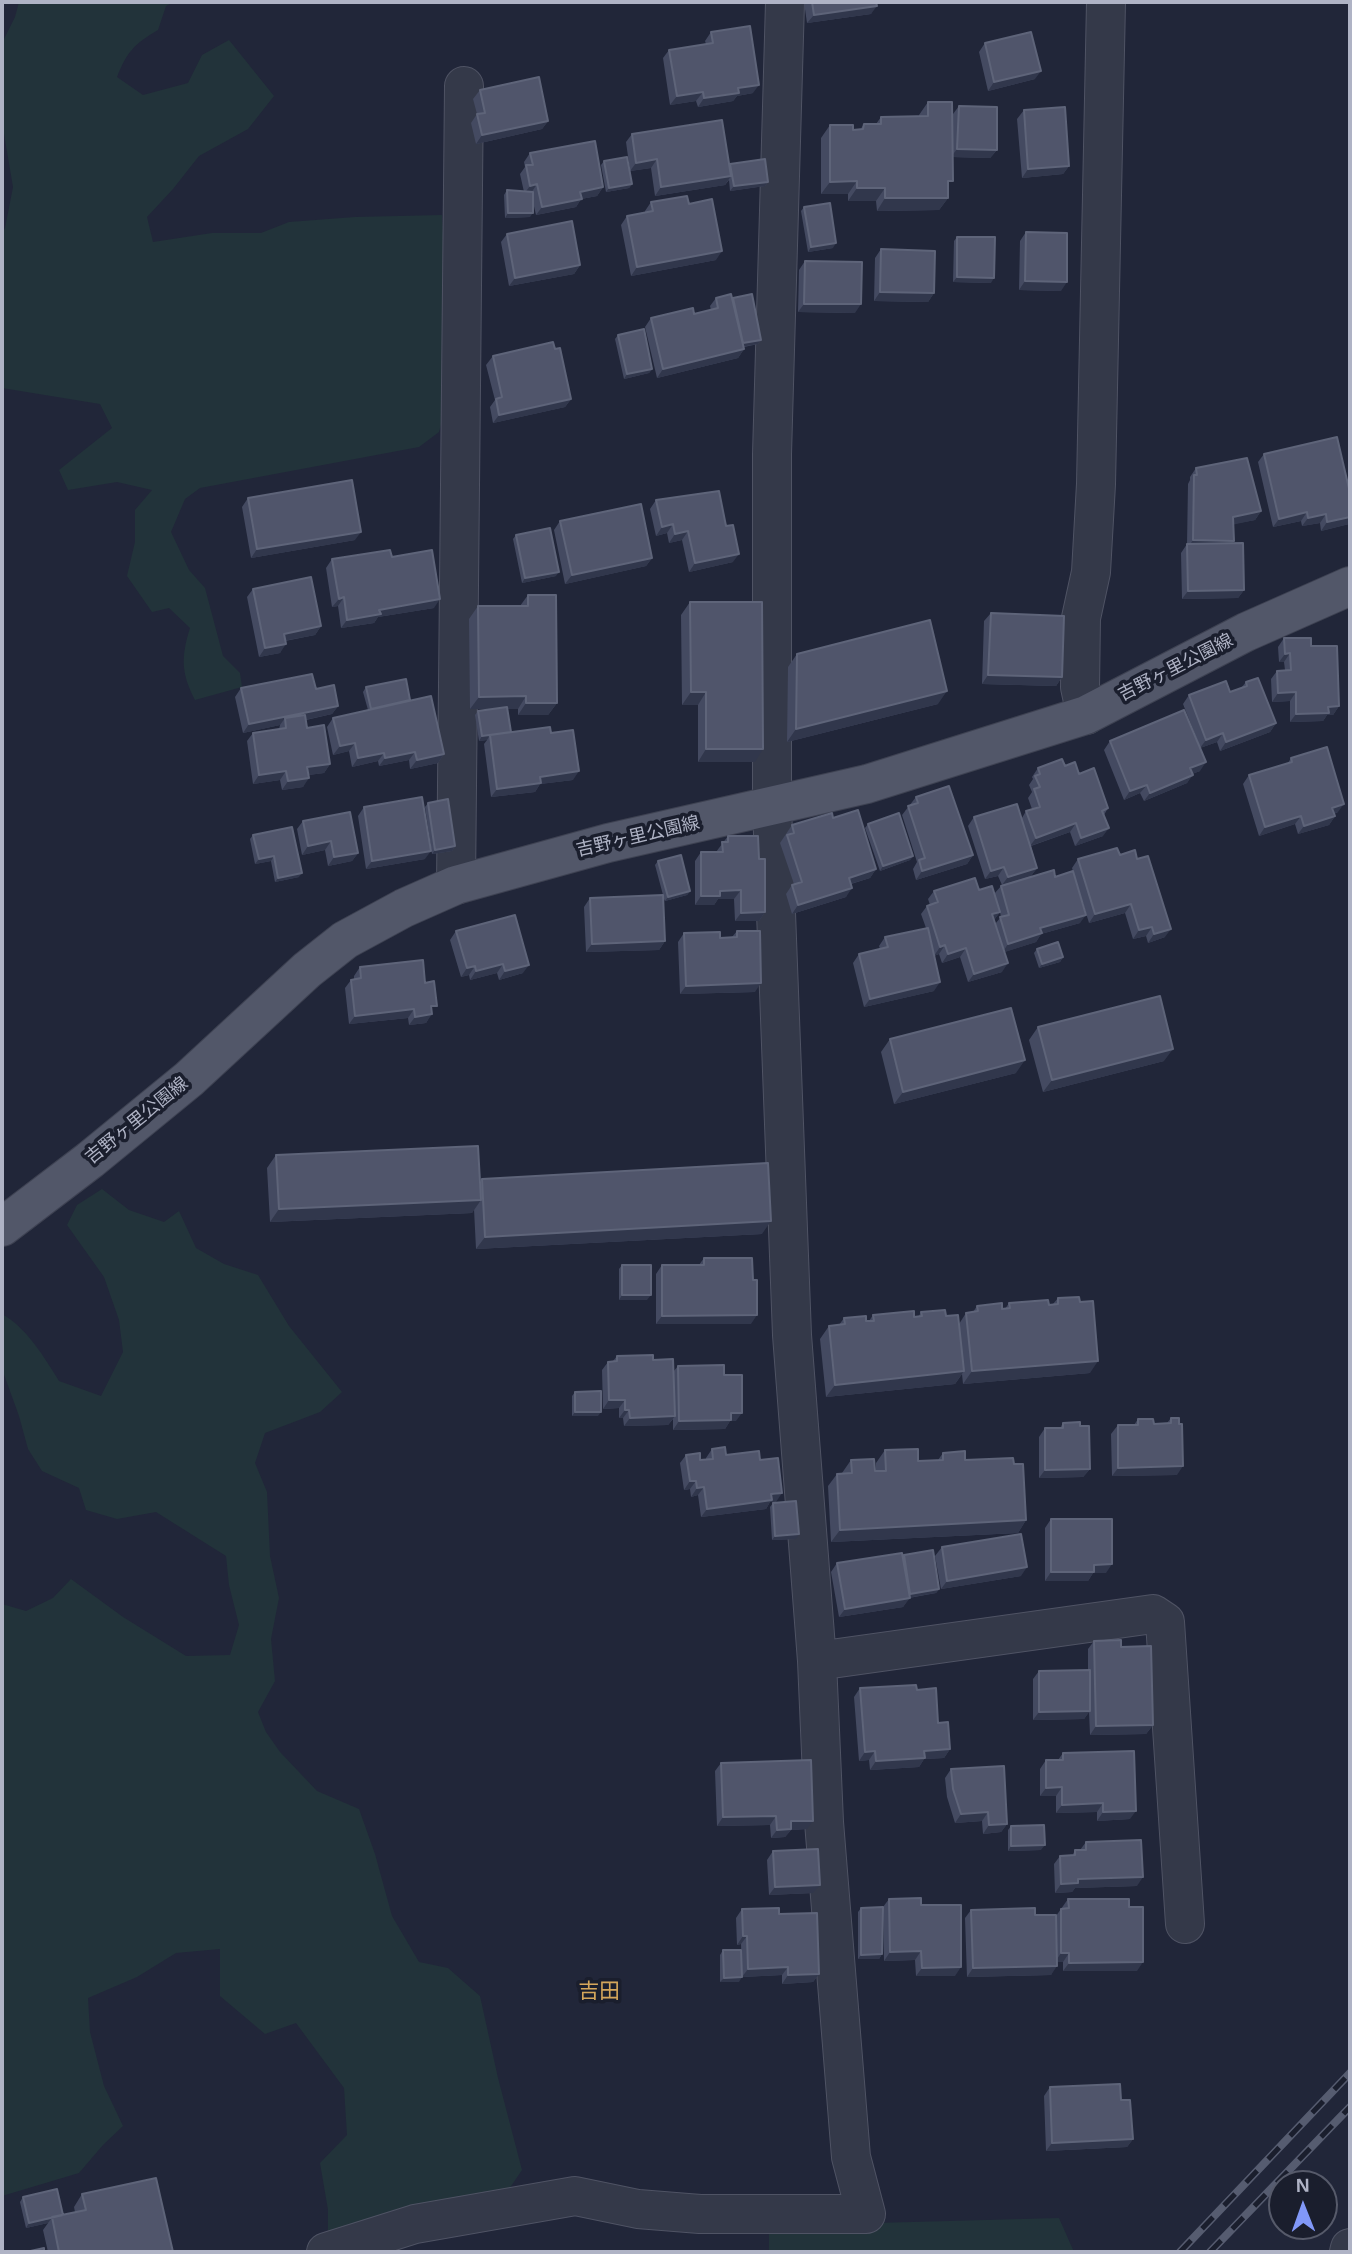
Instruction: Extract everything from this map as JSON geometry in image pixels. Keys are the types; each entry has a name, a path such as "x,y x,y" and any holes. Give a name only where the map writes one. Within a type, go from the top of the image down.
{"main road":[{"name":"吉野ヶ里公園線","path":"2,1227 179,1087 307,970 345,940 404,908 456,885 608,842 867,785 1086,715 1246,632 1350,586"}],"street":[{"path":"326,2252 415,2224 575,2196 638,2209 701,2214 866,2214 851,2157 835,1988 817,1661 792,1335 772,807 772,454 785,2"},
{"path":"1086,715 1080,687 1081,618 1091,572 1096,484 1106,2"},
{"path":"456,885 464,86"},
{"path":"817,1661 1153,1614 1165,1622 1185,1924"}],"shaded area":[{"path":"19,2 174,2 166,6 158,30 137,44 128,55 117,77 143,95 188,83 202,55 229,40 274,96 248,129 199,156 147,217 153,242 212,233 261,233 289,222 442,215 448,399 439,432 419,447 200,488 185,499 171,532 189,570 205,588 223,656 240,673 242,687 195,700 184,665 190,628 169,608 152,612 127,576 135,542 135,510 152,490 117,482 68,490 59,470 112,428 100,404 2,388 2,233 13,187 2,122 2,43"},
{"path":"102,1189 129,1210 164,1222 179,1211 196,1248 224,1264 258,1275 289,1326 342,1392 320,1412 265,1433 255,1463 267,1492 270,1556 279,1598 271,1639 275,1681 258,1712 266,1732 280,1752 317,1791 359,1809 392,1916 419,1962 448,1968 480,1996 522,2170 505,2195 328,2237 328,2210 320,2163 347,2135 344,2088 296,2023 265,2034 220,1996 220,1949 176,1953 137,1977 88,1998 90,2032 104,2086 123,2126 79,2173 2,2196 2,1604 26,1611 53,1598 71,1579 123,1617 186,1656 230,1655 239,1625 229,1585 226,1556 156,1512 117,1519 86,1510 79,1488 42,1471 28,1449 2,1369 2,1314 27,1335 59,1381 101,1396 123,1352 119,1320 104,1277 67,1225 77,1205"},
{"path":"1059,2218 1074,2252 769,2252 769,2234 802,2225"}],"building":[{"path":"812,2 876,2 877,6 814,15"},
{"path":"750,26 759,85 738,88 739,93 704,98 703,92 677,96 669,50 713,43 711,32"},
{"path":"1031,32 1041,71 994,82 985,43"},
{"path":"539,77 548,121 482,135 477,114 485,113 480,90"},
{"path":"928,102 952,102 953,181 948,181 948,198 885,198 885,188 857,188 857,181 830,182 830,125 853,125 853,130 863,129 864,124 881,124 881,117 928,116"},
{"path":"959,106 997,107 997,150 957,149"},
{"path":"1065,107 1069,166 1028,169 1024,110"},
{"path":"722,120 731,176 661,187 657,159 636,163 632,134"},
{"path":"595,141 603,187 580,192 582,199 542,207 537,184 530,186 526,165 533,165 530,153"},
{"path":"627,157 632,184 609,188 604,161"},
{"path":"765,159 768,182 734,186 730,164"},
{"path":"507,190 533,192 533,213 508,213"},
{"path":"687,196 689,204 712,199 722,251 637,267 627,216 653,211 651,202"},
{"path":"830,203 836,243 811,247 804,207"},
{"path":"572,221 580,265 515,278 507,234"},
{"path":"1026,232 1067,233 1067,282 1025,281"},
{"path":"957,237 995,237 994,278 957,277"},
{"path":"881,249 935,251 934,293 880,292"},
{"path":"805,261 862,262 861,304 804,304"},
{"path":"731,294 744,349 663,369 651,318 693,308 694,314 718,308 716,298"},
{"path":"752,294 761,340 743,343 733,298"},
{"path":"644,329 652,369 627,374 618,335"},
{"path":"553,342 555,349 560,348 571,399 499,415 496,399 502,397 493,356"},
{"path":"1337,437 1350,493 1350,517 1327,522 1326,514 1308,518 1307,512 1279,519 1264,454"},
{"path":"1247,458 1261,511 1233,517 1234,541 1193,540 1196,468"},
{"path":"352,480 361,532 257,549 248,498"},
{"path":"719,491 726,526 733,525 739,554 695,563 688,531 675,534 673,524 662,527 656,500"},
{"path":"641,504 652,558 572,575 560,521"},
{"path":"550,528 559,572 525,578 516,535"},
{"path":"1243,543 1244,590 1188,591 1187,544"},
{"path":"390,550 392,557 432,550 440,599 379,610 381,614 347,620 344,597 339,599 332,559"},
{"path":"311,577 321,626 284,634 286,644 265,648 253,589"},
{"path":"528,595 556,595 557,703 526,703 526,696 479,697 478,606 528,606"},
{"path":"690,602 762,602 763,749 706,749 706,692 691,692"},
{"path":"991,613 1064,616 1062,677 988,675"},
{"path":"930,620 947,691 796,729 797,654"},
{"path":"1284,638 1311,638 1311,646 1337,646 1339,706 1328,707 1329,713 1296,714 1296,692 1278,693 1277,671 1291,670 1290,653 1285,654"},
{"path":"312,674 316,689 334,685 338,706 249,724 241,688"},
{"path":"1258,678 1276,723 1226,742 1223,733 1206,740 1189,695 1226,681 1230,692 1247,686 1246,682"},
{"path":"406,679 410,700 371,709 366,687"},
{"path":"431,696 444,754 417,760 415,752 385,758 384,753 358,758 355,743 340,746 333,718"},
{"path":"507,707 511,732 482,736 478,711"},
{"path":"1184,710 1206,762 1190,768 1193,775 1150,793 1147,785 1130,791 1110,741"},
{"path":"305,715 307,728 324,725 330,764 307,767 309,778 288,781 286,771 259,775 253,733 286,728 285,718"},
{"path":"550,727 551,733 573,730 579,771 540,777 541,783 497,789 490,735"},
{"path":"1327,747 1344,804 1332,808 1335,816 1304,826 1301,816 1265,827 1249,775 1292,762 1291,758"},
{"path":"1062,759 1065,766 1075,762 1079,774 1094,768 1108,808 1102,811 1109,828 1081,838 1076,823 1036,838 1026,811 1040,807 1034,789 1040,787 1035,776 1040,774 1038,768"},
{"path":"949,786 973,855 922,871 919,860 925,858 908,806 918,803 916,797"},
{"path":"422,797 431,851 372,861 364,807"},
{"path":"448,799 455,846 435,850 428,803"},
{"path":"1017,804 1037,868 1008,877 1004,867 991,871 974,817"},
{"path":"858,810 876,869 849,878 852,888 798,905 792,885 802,882 787,835 794,833 792,825 832,813 833,818"},
{"path":"350,812 358,853 334,857 331,841 308,846 303,821"},
{"path":"899,813 913,856 883,866 868,824"},
{"path":"292,827 302,873 278,878 274,856 259,859 253,835"},
{"path":"728,836 758,836 759,859 765,859 765,912 741,913 741,890 720,891 720,896 701,896 701,852 723,852 722,842 728,842"},
{"path":"1117,848 1120,855 1135,850 1137,859 1148,856 1171,929 1154,934 1152,927 1139,930 1131,904 1095,914 1078,859"},
{"path":"681,855 690,891 668,897 658,861"},
{"path":"1054,870 1055,877 1073,871 1086,915 1040,928 1042,933 1008,944 1000,917 1009,915 1001,886"},
{"path":"975,878 979,890 992,886 1000,912 992,914 1008,963 974,974 966,948 948,954 945,945 940,947 927,906 938,902 934,891"},
{"path":"663,895 665,941 592,944 590,898"},
{"path":"515,915 529,965 505,971 503,964 476,971 475,966 467,968 456,931"},
{"path":"928,928 940,982 870,999 859,954 888,947 885,937"},
{"path":"737,931 760,931 761,983 686,986 684,933 720,932 720,938 737,937"},
{"path":"1058,942 1063,957 1042,964 1037,949"},
{"path":"423,960 425,983 434,981 437,1006 431,1006 432,1014 415,1017 414,1009 355,1016 351,980 361,978 360,967"},
{"path":"1160,996 1173,1049 1052,1080 1038,1027"},
{"path":"1011,1008 1025,1060 903,1092 890,1039"},
{"path":"478,1146 481,1200 279,1209 276,1155"},
{"path":"768,1163 771,1221 485,1237 482,1179"},
{"path":"704,1258 752,1258 753,1280 757,1280 757,1315 662,1316 662,1265 704,1265"},
{"path":"622,1265 651,1265 651,1295 622,1295"},
{"path":"1079,1297 1080,1302 1093,1301 1098,1361 972,1371 966,1313 978,1311 977,1306 1002,1303 1002,1309 1010,1308 1009,1303 1048,1300 1049,1305 1058,1304 1058,1298"},
{"path":"945,1310 946,1316 958,1315 964,1371 835,1385 829,1326 845,1324 844,1318 866,1316 866,1321 874,1321 873,1315 914,1311 914,1317 922,1316 921,1312"},
{"path":"653,1355 653,1360 673,1359 675,1416 630,1418 629,1410 625,1410 625,1400 609,1400 608,1362 617,1361 617,1356"},
{"path":"724,1365 724,1375 742,1375 742,1413 731,1413 731,1420 679,1421 678,1366"},
{"path":"601,1391 601,1412 575,1412 575,1392"},
{"path":"1171,1418 1179,1418 1179,1424 1182,1424 1183,1466 1118,1468 1118,1425 1138,1425 1138,1419 1153,1419 1154,1424 1171,1423"},
{"path":"1080,1422 1080,1426 1089,1426 1090,1469 1045,1470 1045,1428 1063,1428 1063,1423"},
{"path":"725,1447 726,1455 759,1451 760,1460 778,1458 782,1493 771,1494 772,1500 707,1509 704,1487 697,1488 696,1481 690,1481 686,1455 700,1453 700,1460 713,1459 712,1449"},
{"path":"918,1449 918,1461 943,1460 943,1453 965,1451 965,1460 1013,1458 1014,1464 1023,1464 1026,1520 840,1530 837,1474 852,1473 851,1460 874,1459 875,1471 886,1471 885,1450"},
{"path":"796,1501 799,1534 775,1536 773,1503"},
{"path":"1051,1519 1112,1519 1112,1564 1094,1565 1094,1572 1051,1572"},
{"path":"1021,1534 1027,1567 947,1581 942,1547"},
{"path":"933,1550 939,1589 910,1594 904,1555"},
{"path":"902,1553 910,1598 845,1609 837,1563"},
{"path":"1121,1640 1121,1647 1151,1646 1153,1725 1096,1726 1094,1641"},
{"path":"1090,1670 1090,1711 1039,1712 1039,1671"},
{"path":"916,1685 917,1690 936,1688 938,1723 948,1722 950,1749 924,1751 925,1758 876,1761 875,1751 865,1752 860,1688"},
{"path":"1134,1751 1136,1811 1103,1812 1103,1803 1062,1805 1062,1787 1046,1788 1046,1760 1063,1760 1063,1753"},
{"path":"811,1760 813,1821 791,1821 791,1829 777,1830 776,1816 723,1817 721,1763"},
{"path":"1004,1766 1007,1824 989,1825 988,1812 961,1814 953,1789 951,1769"},
{"path":"1044,1825 1045,1845 1011,1846 1011,1826"},
{"path":"1141,1840 1143,1877 1078,1879 1078,1883 1061,1884 1060,1856 1075,1855 1075,1850 1086,1850 1086,1842"},
{"path":"818,1849 820,1885 775,1887 773,1851"},
{"path":"921,1898 921,1905 961,1905 961,1967 922,1968 921,1951 890,1952 889,1899"},
{"path":"1068,1899 1129,1899 1129,1907 1143,1907 1143,1962 1069,1963 1069,1953 1061,1953 1061,1909 1069,1908"},
{"path":"883,1907 882,1954 861,1955 861,1908"},
{"path":"779,1908 779,1914 817,1913 819,1974 788,1975 788,1967 748,1969 747,1936 743,1936 742,1909"},
{"path":"1035,1908 1035,1915 1056,1915 1057,1966 973,1968 971,1910"},
{"path":"723,1950 741,1950 742,1977 724,1978"},
{"path":"1120,2084 1121,2100 1130,2100 1133,2139 1052,2143 1050,2087"},
{"path":"156,2178 173,2252 59,2252 52,2217 86,2210 82,2194"},
{"path":"57,2189 63,2215 29,2223 23,2197"},
{"path":"44,2248 44,2252 26,2252"}],"railway":[{"path":"1180,2252 1350,2073"},
{"path":"1210,2252 1350,2107"}],"district":[{"name":"吉田","path":"599,1992"}]}
